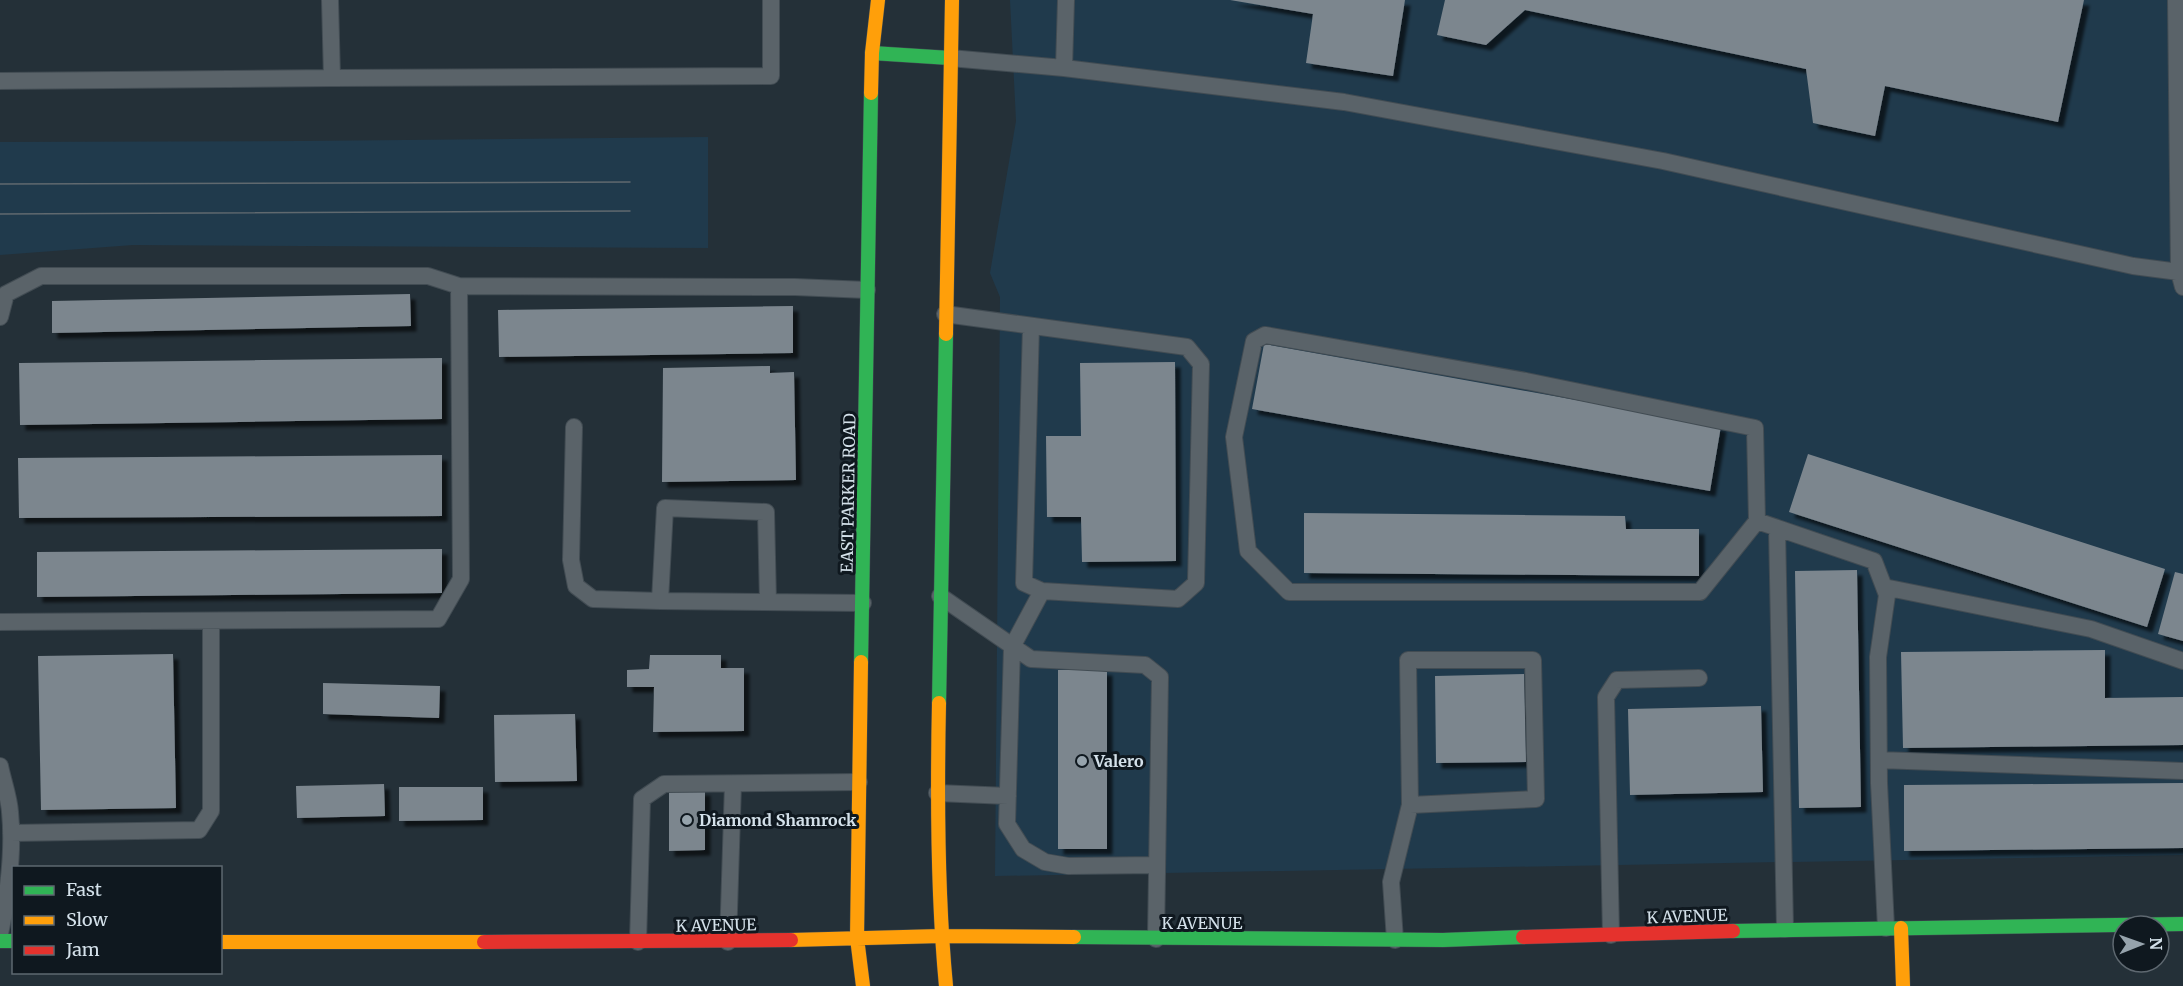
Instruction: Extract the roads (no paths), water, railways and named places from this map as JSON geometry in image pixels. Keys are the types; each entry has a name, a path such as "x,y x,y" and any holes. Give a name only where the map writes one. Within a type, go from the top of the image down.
{"main road":[{"name":"EAST PARKER ROAD","path":"863,986 857,938 872,53 878,0"},
{"path":"946,986 941,936 937,793 952,0"},
{"path":"872,53 950,58"},
{"name":"K AVENUE","path":"222,942 728,942 941,936 1395,940 1785,929 2183,924"},
{"path":"1893,928 1903,986"}],"lane":[{"path":"330,0 332,78"},
{"path":"0,81 771,76 771,0"},
{"path":"1064,68 1066,0"},
{"path":"950,58 1064,68 1356,104 1663,161 2133,266 2181,280 2176,0"},
{"path":"0,317 6,294 41,276 428,276 459,286 795,287 867,290"},
{"path":"0,622 438,619 461,579 459,286"},
{"path":"945,314 1187,347 1201,364 1196,583 1178,599 1042,591 1024,583 1031,326"},
{"path":"1265,334 1526,381 1755,428 1757,520 1700,592 1289,592 1248,552 1234,437 1254,341 1265,334"},
{"path":"574,427 571,560 576,586 593,599 863,603"},
{"path":"660,601 665,508 766,512 768,602"},
{"path":"1757,520 1874,561 1887,595 1878,657 1879,760 1893,928"},
{"path":"1777,528 1785,929"},
{"path":"1884,587 2091,629 2183,661"},
{"path":"1042,591 1012,647 1007,824 1023,849 1045,862 1068,866 1157,865"},
{"path":"940,596 1032,659 1145,665 1160,677 1156,939"},
{"path":"11,833 198,830 211,811 211,621"},
{"path":"1395,940 1391,882 1410,805 1408,660 1533,660 1536,799 1410,805"},
{"path":"1611,935 1606,697 1617,680 1699,678"},
{"path":"1879,760 2183,771"},
{"path":"0,766 10,810 11,833 8,896 0,934"},
{"path":"638,942 642,799 664,784 860,782"},
{"path":"728,942 733,784"},
{"path":"937,793 1008,796"}],"tram line":[{"path":"0,184 630,182"},
{"path":"0,214 630,211"}],"place":[{"name":"Valero","path":"1082,761"},
{"name":"Diamond Shamrock","path":"687,820"}]}
